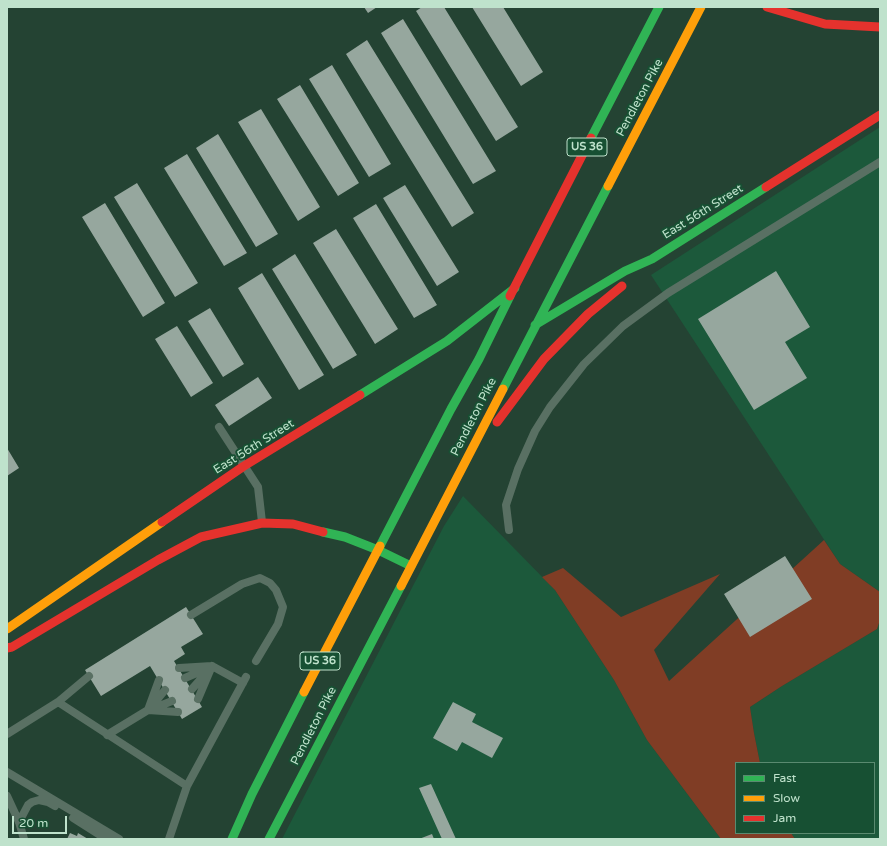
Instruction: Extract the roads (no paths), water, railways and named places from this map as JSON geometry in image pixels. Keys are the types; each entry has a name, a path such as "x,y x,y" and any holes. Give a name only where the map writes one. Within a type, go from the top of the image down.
{"main road":[{"name":"Pendleton Pike","path":"232,839 252,794 451,409 479,359 659,7"},
{"name":"Pendleton Pike","path":"269,839 701,7"},
{"path":"767,7 824,24 880,27"},
{"name":"East 56th Street","path":"535,325 625,271 652,258 880,115"},
{"path":"461,469 544,359 588,314 631,279 652,258"},
{"name":"East 56th Street","path":"7,629 115,553 244,466 447,341 515,288"},
{"path":"7,648 12,647 158,560 201,537 262,524 293,524 345,536 411,566"}],"lane":[{"path":"509,530 506,505 518,469 536,431 550,407 584,364 623,326 668,293 880,162"},
{"path":"218,427 258,487 262,524"},
{"path":"191,614 242,584 260,578 270,583 276,590 283,607 278,624 256,661"},
{"path":"185,678 212,666"},
{"path":"192,689 212,666"},
{"path":"198,700 212,666"},
{"path":"169,839 187,786 244,680 212,666 179,668"},
{"path":"7,734 58,702 89,676"},
{"path":"148,710 159,680"},
{"path":"148,710 165,690"},
{"path":"107,735 148,710 172,701"},
{"path":"58,702 187,786"},
{"path":"148,710 178,712"},
{"path":"7,772 119,839"},
{"path":"7,796 19,822 24,839"},
{"path":"19,822 28,805 39,800 48,802 57,807 106,839"}]}
